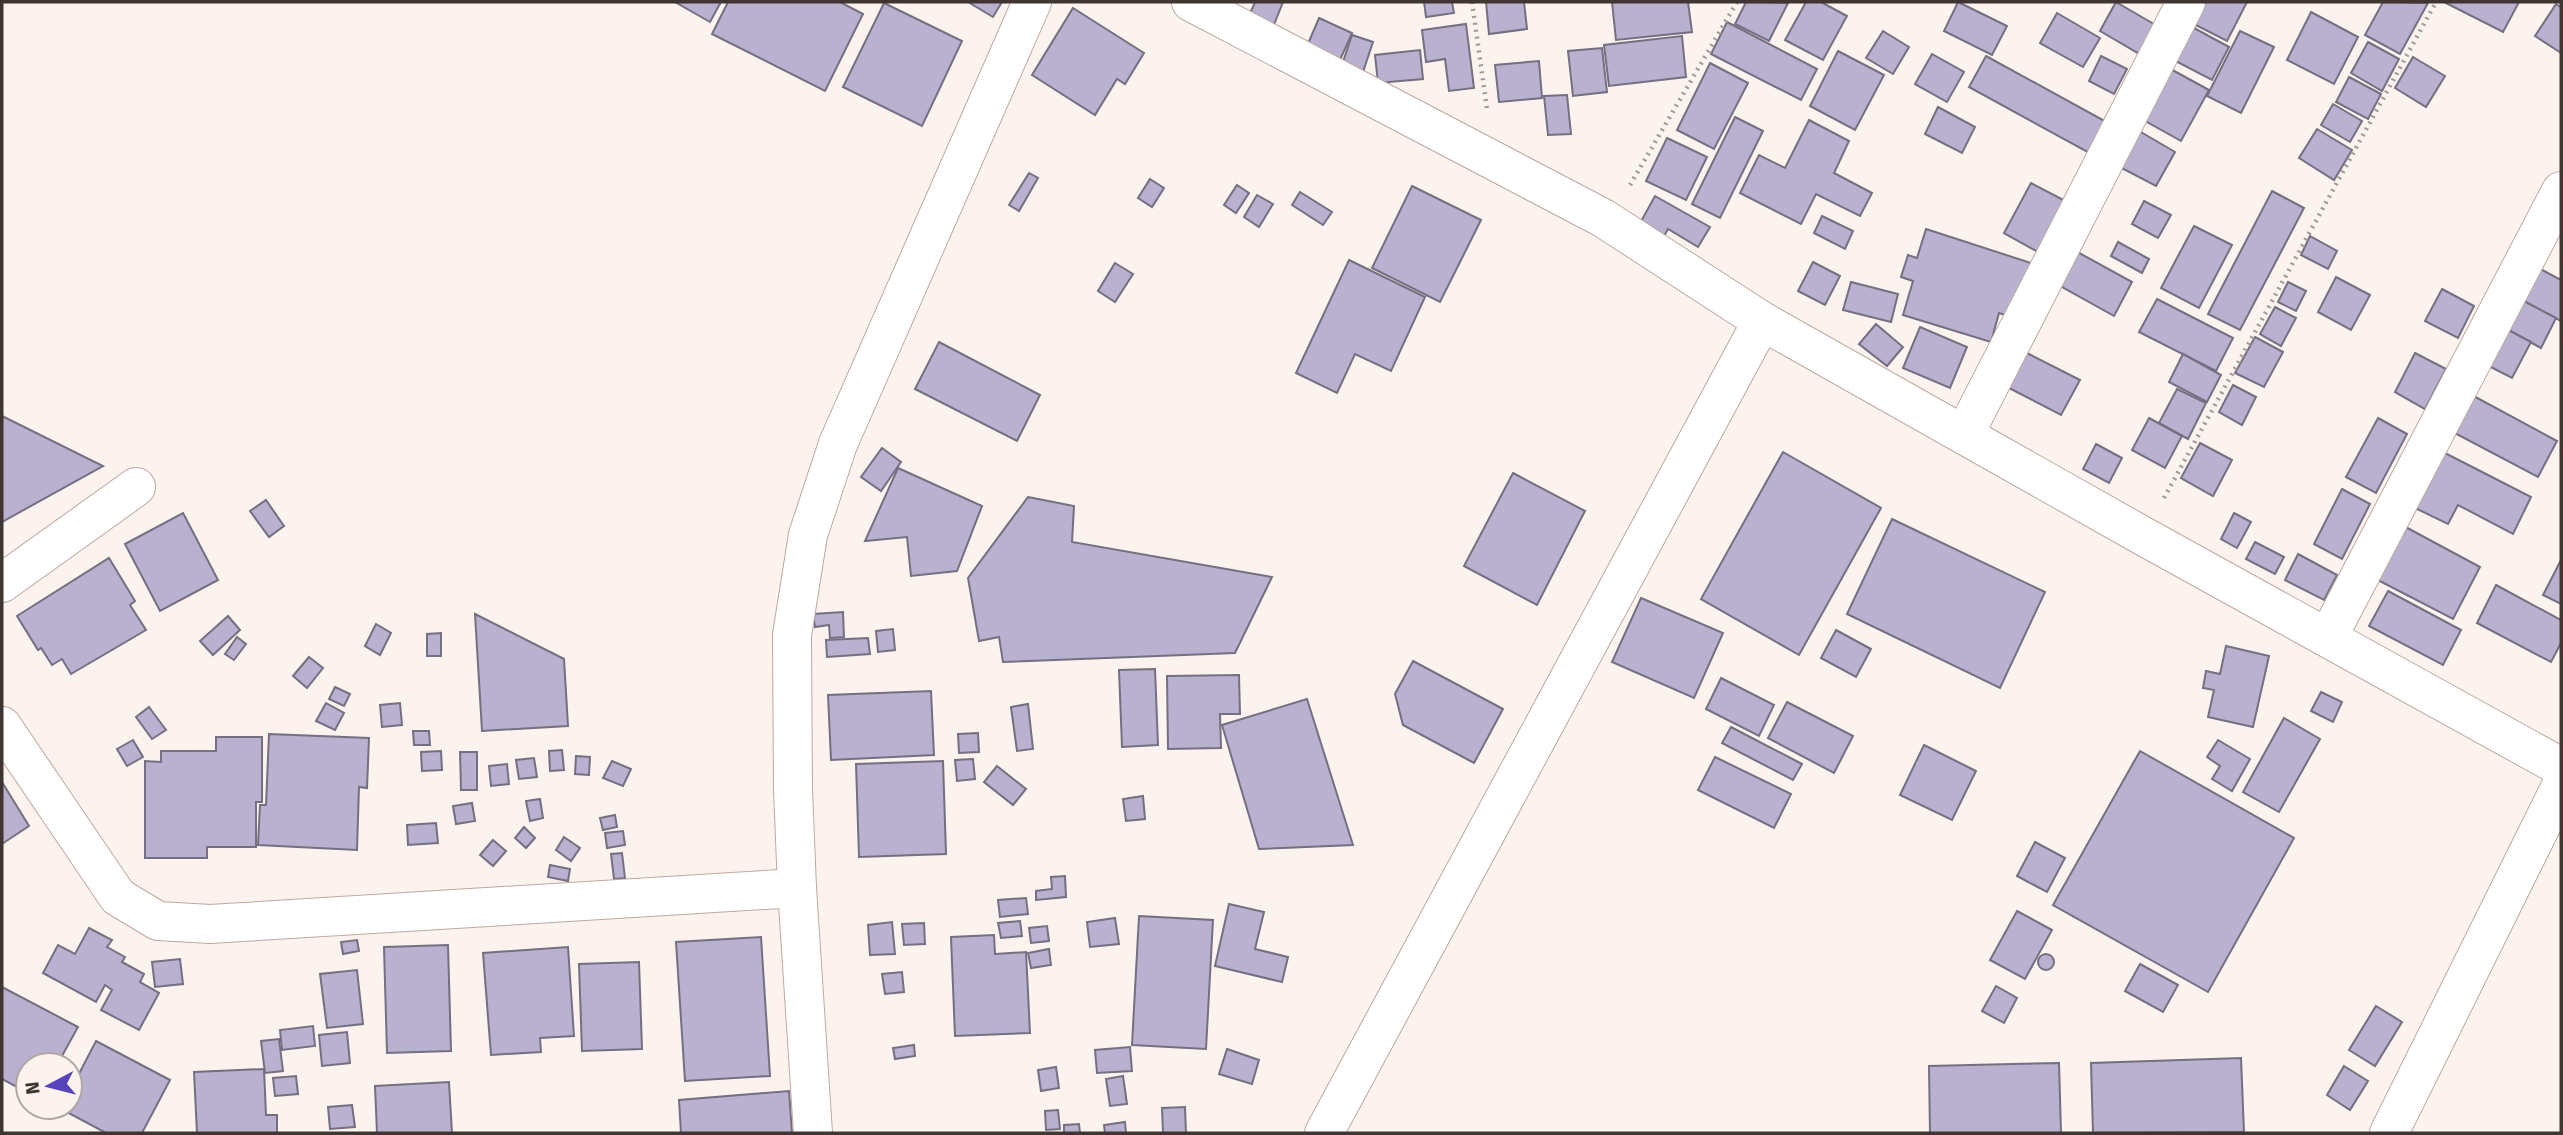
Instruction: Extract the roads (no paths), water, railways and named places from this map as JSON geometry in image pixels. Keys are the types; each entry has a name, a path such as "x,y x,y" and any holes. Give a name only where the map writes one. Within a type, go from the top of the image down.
{"street":[{"path":"813,1133 793,789 792,635 808,535 838,444 1031,2"},
{"path":"1191,2 1608,222 1762,321 2561,767"},
{"path":"1964,435 2186,2"},
{"path":"2328,637 2561,191"},
{"path":"1324,1133 1762,321"},
{"path":"2,583 136,487"},
{"path":"2,726 117,897 159,921 210,924 797,888"},
{"path":"2389,1133 2561,786"}]}
